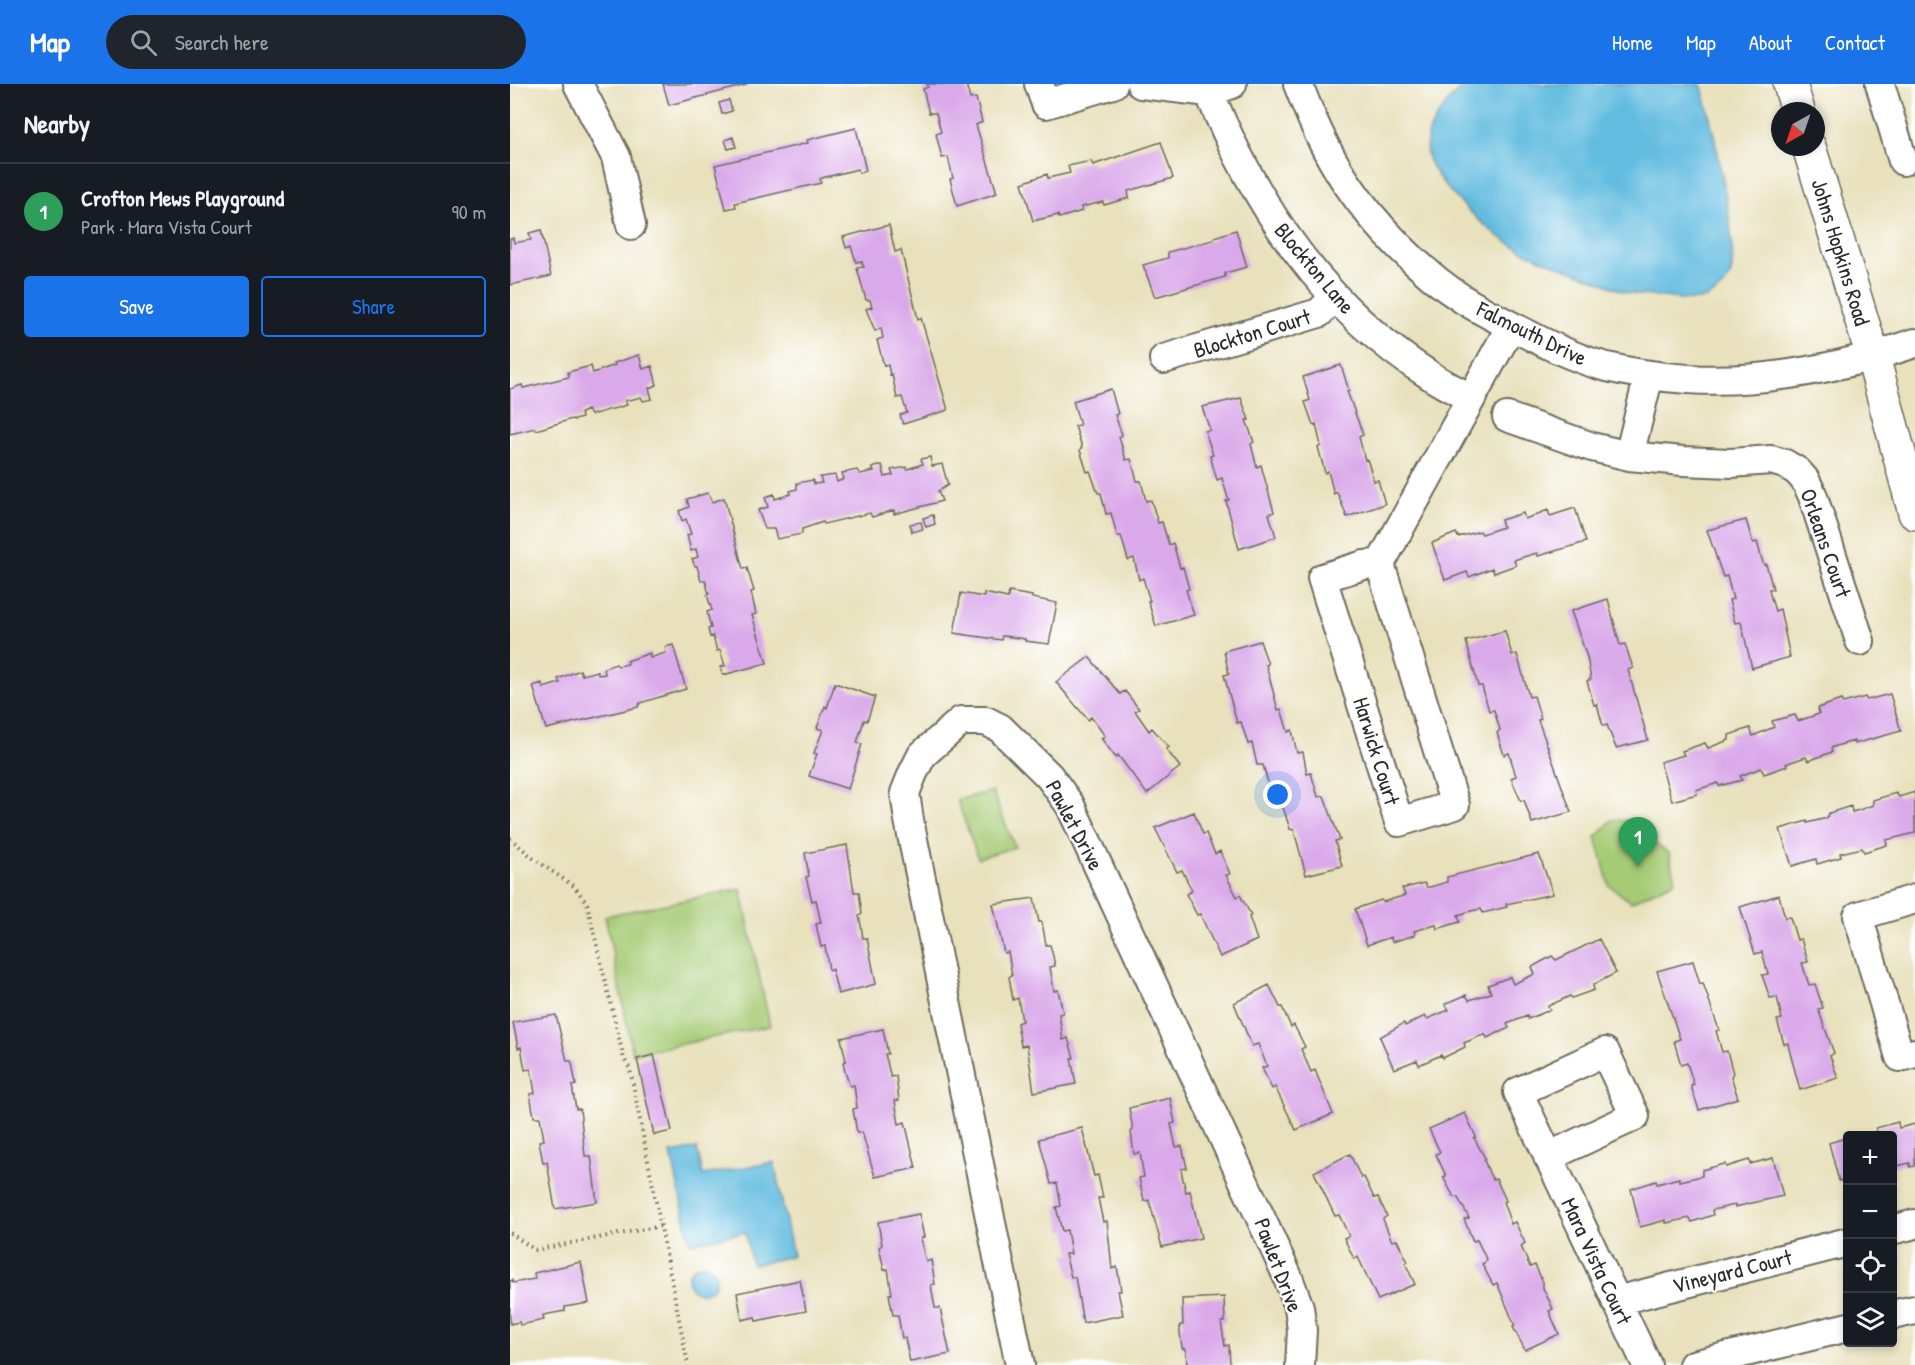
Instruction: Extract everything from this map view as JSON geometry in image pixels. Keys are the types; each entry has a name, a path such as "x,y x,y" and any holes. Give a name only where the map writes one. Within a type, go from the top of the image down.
{"street":[{"path":"578,84 616,157 631,225"},
{"path":"1039,84 1046,104 1113,84"},
{"path":"1141,84 1220,88"},
{"name":"Falmouth Drive","path":"1298,84 1316,129 1346,182 1376,220 1419,264 1463,299 1557,349 1602,366 1649,375 1690,379 1746,378 1786,374 1873,357 1915,344"},
{"path":"1790,84 1795,102"},
{"path":"1880,84 1903,160"},
{"name":"Blockton Lane","path":"1220,88 1229,141 1256,191 1285,236 1335,297 1359,320 1393,349 1431,376 1471,399"},
{"name":"Johns Hopkins Road","path":"1812,156 1873,357 1915,513"},
{"name":"Blockton Court","path":"1164,359 1319,313 1335,297"},
{"path":"1380,564 1511,326"},
{"name":"Johns Hopkins Road","path":"1873,357 1915,470"},
{"path":"1629,456 1649,375"},
{"name":"Orleans Court","path":"1507,417 1592,447 1629,456 1731,463 1771,460 1797,471 1812,494 1860,641"},
{"name":"Harwick Court","path":"1380,564 1455,805 1399,822 1322,578 1364,565 1380,564"},
{"name":"Pawlet Drive","path":"1020,1365 905,794 922,755 961,721 986,721 1000,728 1050,776 1070,806 1287,1275 1299,1307 1302,1330 1300,1365"},
{"path":"1915,899 1858,916 1900,1057 1915,1053"},
{"name":"Mara Vista Court","path":"1548,1156 1647,1365"},
{"path":"1897,1229 1915,1224"},
{"name":"Vineyard Court","path":"1616,1301 1843,1243"},
{"path":"1897,1315 1915,1310"},
{"path":"1693,1365 1843,1328"}],"path":[{"path":"510,838 534,859 575,887 587,904 624,1059 630,1069 688,1365"},
{"path":"510,1233 535,1250 661,1226"}],"green space":[{"path":"992,791 1015,847 978,858 957,800"},
{"path":"1612,820 1641,821 1647,839 1669,853 1675,881 1631,902 1609,885 1596,837"},
{"path":"741,889 770,1026 633,1054 605,916"}],"water":[{"path":"1465,84 1701,84 1723,182 1732,240 1730,276 1725,284 1711,296 1699,300 1630,293 1531,255 1497,235 1478,220 1448,189 1432,168 1428,158 1426,148 1431,127 1443,108"},
{"path":"697,1148 703,1175 774,1162 793,1256 752,1265 745,1232 690,1243 671,1153"},
{"path":"702,1265 712,1269 716,1279 712,1289 702,1293 692,1289 688,1279 692,1269"}],"building":[{"path":"663,84 746,84 746,85 669,105"},
{"path":"927,84 966,84 970,99 976,98 982,122 976,125 997,193 957,206 950,179 953,178 948,157 942,158 936,134 941,132 936,113 929,113 923,89 928,87"},
{"path":"729,100 732,111 722,114 719,103"},
{"path":"856,128 866,171 859,173 858,169 822,178 821,183 735,203 736,207 726,209 715,165 808,143 807,140"},
{"path":"733,137 736,147 728,149 725,140"},
{"path":"1161,142 1173,178 1128,191 1129,198 1104,205 1103,202 1081,207 1082,211 1059,218 1058,215 1033,221 1022,183 1047,174 1048,178 1070,173 1068,166 1091,161 1093,165"},
{"path":"889,225 895,252 901,250 918,319 921,318 948,410 903,424 900,415 907,413 902,397 897,398 892,374 890,375 888,365 884,366 877,340 883,338 881,328 875,331 866,309 872,307 870,300 866,300 857,268 864,267 862,261 856,262 851,246 846,248 843,237"},
{"path":"541,230 551,276 510,285 510,239 513,238 514,243 531,240 529,233"},
{"path":"1236,230 1247,267 1225,273 1225,277 1155,297 1143,265 1168,258 1168,252 1213,240 1214,237"},
{"path":"639,355 643,369 652,366 657,385 649,388 652,399 643,401 641,397 625,401 627,405 591,415 587,410 581,413 582,418 510,434 510,389 569,377 568,372 591,366 593,373"},
{"path":"1341,365 1349,391 1347,391 1363,435 1359,437 1365,460 1367,459 1374,481 1378,480 1385,504 1347,517 1337,492 1334,494 1328,471 1325,473 1318,447 1321,446 1316,424 1313,425 1305,402 1310,400 1303,377"},
{"path":"1111,389 1118,414 1115,415 1122,435 1119,437 1126,460 1131,459 1137,481 1141,481 1146,501 1151,500 1158,523 1162,522 1169,545 1173,543 1180,568 1183,567 1189,589 1186,590 1194,615 1156,626 1143,578 1139,580 1134,558 1128,560 1121,536 1117,536 1111,513 1106,514 1101,493 1098,493 1090,471 1087,472 1075,426 1080,425 1073,401"},
{"path":"1241,398 1254,442 1251,444 1256,464 1257,467 1261,465 1274,512 1269,514 1276,537 1239,549 1226,501 1229,500 1222,478 1217,480 1210,456 1213,455 1205,431 1210,430 1202,407"},
{"path":"930,457 932,466 942,464 948,485 938,491 942,501 894,514 894,510 872,517 870,513 824,524 823,522 802,529 802,534 777,539 774,529 765,529 758,510 768,507 765,497 774,494 775,499 791,494 790,491 797,489 797,483 813,480 814,484 822,483 820,477 835,475 837,482 844,479 842,473 857,470 860,474 874,471 872,468 882,465 885,477 893,475 891,470 906,467 907,469 923,464 921,459"},
{"path":"708,493 712,502 724,498 743,569 747,568 754,591 751,592 756,614 752,615 767,663 723,675 720,667 725,666 720,650 717,651 713,636 710,637 708,629 711,628 707,612 712,610 707,595 709,594 705,580 701,581 697,566 692,559 698,557 696,549 691,551 687,535 691,534 686,519 682,521 679,511 689,507 687,499"},
{"path":"1575,508 1586,542 1538,556 1537,553 1514,560 1516,565 1494,573 1492,568 1469,577 1467,572 1445,580 1432,543 1456,533 1458,537 1480,531 1482,534 1503,527 1501,520 1523,513 1525,519 1548,510 1550,516"},
{"path":"933,515 935,524 926,527 923,518"},
{"path":"1746,520 1753,543 1757,542 1763,563 1766,564 1773,589 1769,589 1771,598 1775,611 1780,609 1790,657 1752,668 1741,622 1735,623 1729,600 1733,599 1727,576 1723,577 1707,530"},
{"path":"921,522 923,529 912,532 910,524"},
{"path":"1009,592 1057,603 1049,644 1004,636 1001,640 954,633 961,593 984,597 984,593 1008,598"},
{"path":"1608,599 1620,645 1625,644 1633,668 1628,670 1648,740 1616,748 1607,725 1603,726 1597,704 1594,705 1587,681 1591,679 1587,657 1571,611"},
{"path":"1505,631 1512,655 1517,654 1529,697 1534,696 1541,719 1538,720 1571,812 1532,823 1524,800 1521,801 1511,778 1516,776 1509,753 1504,755 1497,733 1500,730 1494,710 1489,711 1482,686 1478,686 1466,641"},
{"path":"1260,641 1268,664 1266,665 1278,710 1281,709 1288,732 1292,730 1297,753 1303,752 1307,774 1311,773 1318,797 1324,796 1335,826 1340,840 1335,841 1342,866 1306,875 1294,830 1290,829 1283,807 1278,808 1273,785 1269,786 1263,765 1257,765 1252,743 1248,744 1241,722 1237,723 1224,675 1229,674 1224,651"},
{"path":"673,645 686,689 640,703 638,707 546,729 533,686 542,683 543,688 560,683 558,679 580,670 582,675 598,671 598,675 605,674 604,668 616,664 618,666 628,664 627,661 650,653 650,658 666,653 665,647"},
{"path":"1089,657 1120,694 1125,691 1139,709 1135,711 1149,731 1152,728 1169,747 1166,749 1180,767 1147,794 1118,755 1116,758 1101,738 1105,736 1091,717 1088,720 1056,682"},
{"path":"835,683 875,697 867,721 864,720 857,743 862,744 848,789 809,776 817,754 814,753 823,730 817,728 825,706 827,708"},
{"path":"1890,694 1901,731 1854,744 1854,741 1836,746 1831,748 1832,752 1808,761 1806,757 1764,774 1761,768 1740,776 1742,780 1719,786 1718,783 1696,790 1697,794 1672,801 1660,762 1684,755 1682,751 1705,743 1708,748 1729,740 1729,735 1750,728 1753,736 1774,727 1772,721 1795,715 1798,721 1819,714 1818,708 1841,700 1843,703"},
{"path":"1915,792 1915,833 1886,840 1887,845 1864,852 1862,848 1840,853 1841,857 1817,864 1816,859 1792,866 1780,829 1827,818 1829,813 1851,806 1852,812 1859,810 1873,805 1873,800 1896,793 1899,797"},
{"path":"1194,812 1215,854 1220,851 1230,874 1226,875 1237,897 1240,895 1251,915 1249,917 1257,940 1220,957 1200,914 1197,915 1186,894 1192,891 1182,870 1177,872 1155,828"},
{"path":"847,845 854,892 859,892 862,914 859,916 863,938 867,938 876,984 838,994 832,969 829,970 825,946 821,947 816,924 821,923 816,900 812,901 806,877 809,876 805,853"},
{"path":"1539,854 1553,894 1506,904 1507,907 1483,913 1481,909 1471,911 1458,915 1460,922 1437,929 1436,925 1414,931 1415,935 1392,942 1391,937 1367,945 1355,909 1381,900 1383,902 1403,896 1405,895 1402,888 1424,883 1430,887 1447,882 1447,877"},
{"path":"1779,895 1785,918 1790,917 1797,940 1801,939 1808,962 1802,963 1809,985 1815,984 1823,1008 1818,1009 1834,1053 1830,1056 1838,1078 1800,1090 1788,1043 1784,1044 1777,1020 1782,1019 1777,997 1770,998 1762,975 1768,974 1762,952 1755,954 1740,907"},
{"path":"1034,898 1039,922 1042,922 1046,945 1050,945 1053,956 1055,966 1050,967 1054,991 1058,990 1063,1013 1059,1014 1063,1040 1068,1038 1074,1058 1071,1058 1076,1084 1034,1092 1027,1045 1021,1046 1017,1023 1022,1021 1018,998 1013,1000 1008,952 1004,953 993,904"},
{"path":"1599,939 1616,973 1593,985 1594,990 1572,998 1570,996 1548,1006 1550,1010 1507,1024 1509,1028 1487,1038 1485,1034 1464,1043 1465,1047 1443,1058 1441,1055 1419,1065 1417,1060 1394,1069 1380,1037 1404,1023 1405,1026 1425,1016 1427,1019 1449,1010 1445,1004 1466,995 1469,1000 1491,993 1488,985 1510,977 1513,984 1535,974 1532,967 1552,956 1556,960"},
{"path":"1693,961 1719,1030 1716,1031 1722,1052 1727,1051 1733,1073 1731,1076 1738,1098 1699,1110 1691,1086 1694,1085 1687,1063 1681,1065 1674,1041 1680,1039 1657,971"},
{"path":"1269,985 1291,1027 1294,1025 1305,1047 1301,1049 1311,1072 1315,1070 1333,1114 1296,1130 1275,1087 1272,1089 1262,1068 1267,1066 1258,1044 1252,1046 1234,1003"},
{"path":"556,1015 567,1061 572,1063 576,1085 572,1086 576,1109 580,1109 585,1156 591,1156 597,1202 555,1209 547,1162 543,1163 539,1141 544,1140 540,1117 534,1117 530,1094 535,1093 531,1069 525,1070 513,1022"},
{"path":"883,1029 888,1054 885,1054 890,1074 891,1077 896,1076 899,1100 895,1101 899,1124 905,1122 916,1168 875,1177 862,1132 857,1133 853,1109 857,1108 854,1085 850,1086 845,1072 843,1062 846,1061 841,1038"},
{"path":"654,1055 672,1131 654,1135 637,1059"},
{"path":"1170,1098 1175,1123 1171,1124 1175,1143 1176,1147 1182,1146 1187,1168 1181,1169 1182,1175 1186,1192 1190,1191 1201,1238 1162,1247 1149,1200 1144,1201 1139,1178 1144,1177 1140,1153 1134,1154 1129,1108"},
{"path":"1465,1113 1490,1175 1493,1180 1496,1179 1504,1196 1506,1201 1503,1202 1511,1224 1515,1222 1525,1243 1521,1246 1530,1267 1535,1265 1553,1309 1549,1311 1559,1334 1525,1350 1513,1327 1515,1326 1497,1283 1493,1285 1482,1264 1487,1261 1477,1240 1473,1241 1464,1219 1469,1218 1443,1177 1446,1176 1436,1154 1440,1152 1429,1129"},
{"path":"1898,1122 1899,1128 1915,1124 1915,1166 1910,1167 1910,1163 1897,1166 1897,1131 1877,1131 1876,1128"},
{"path":"1082,1128 1094,1176 1098,1175 1103,1198 1098,1198 1103,1222 1107,1221 1112,1269 1117,1267 1121,1291 1118,1291 1123,1315 1083,1323 1075,1277 1071,1277 1065,1254 1071,1254 1067,1230 1062,1231 1056,1207 1061,1206 1057,1183 1051,1184 1039,1139"},
{"path":"1843,1139 1843,1180 1839,1181 1829,1143"},
{"path":"1350,1154 1361,1178 1364,1177 1374,1198 1378,1197 1387,1216 1383,1219 1391,1239 1392,1241 1397,1240 1408,1262 1405,1263 1415,1284 1378,1300 1358,1257 1354,1259 1344,1238 1349,1236 1339,1215 1335,1216 1314,1172"},
{"path":"1773,1158 1783,1196 1712,1210 1713,1215 1692,1222 1690,1218 1666,1223 1666,1220 1640,1227 1631,1189 1656,1181 1657,1184 1679,1178 1680,1181 1702,1176 1702,1170 1720,1165 1725,1164 1726,1167 1749,1160 1750,1164"},
{"path":"919,1214 926,1262 931,1260 935,1284 931,1285 935,1308 940,1308 950,1354 910,1362 905,1338 902,1338 898,1315 893,1315 888,1269 884,1270 879,1247 882,1245 878,1222"},
{"path":"581,1262 589,1303 565,1307 565,1311 543,1315 544,1320 520,1325 519,1322 510,1324 510,1281 512,1280 513,1283 535,1279 534,1273"},
{"path":"800,1280 806,1311 756,1321 755,1317 742,1320 737,1293"},
{"path":"1224,1297 1225,1322 1221,1322 1225,1346 1229,1345 1230,1365 1187,1365 1186,1349 1182,1348 1180,1333 1180,1325 1183,1325 1182,1299"}],"place":[{"name":"Crofton Mews Playground","path":"1638,867"}]}
